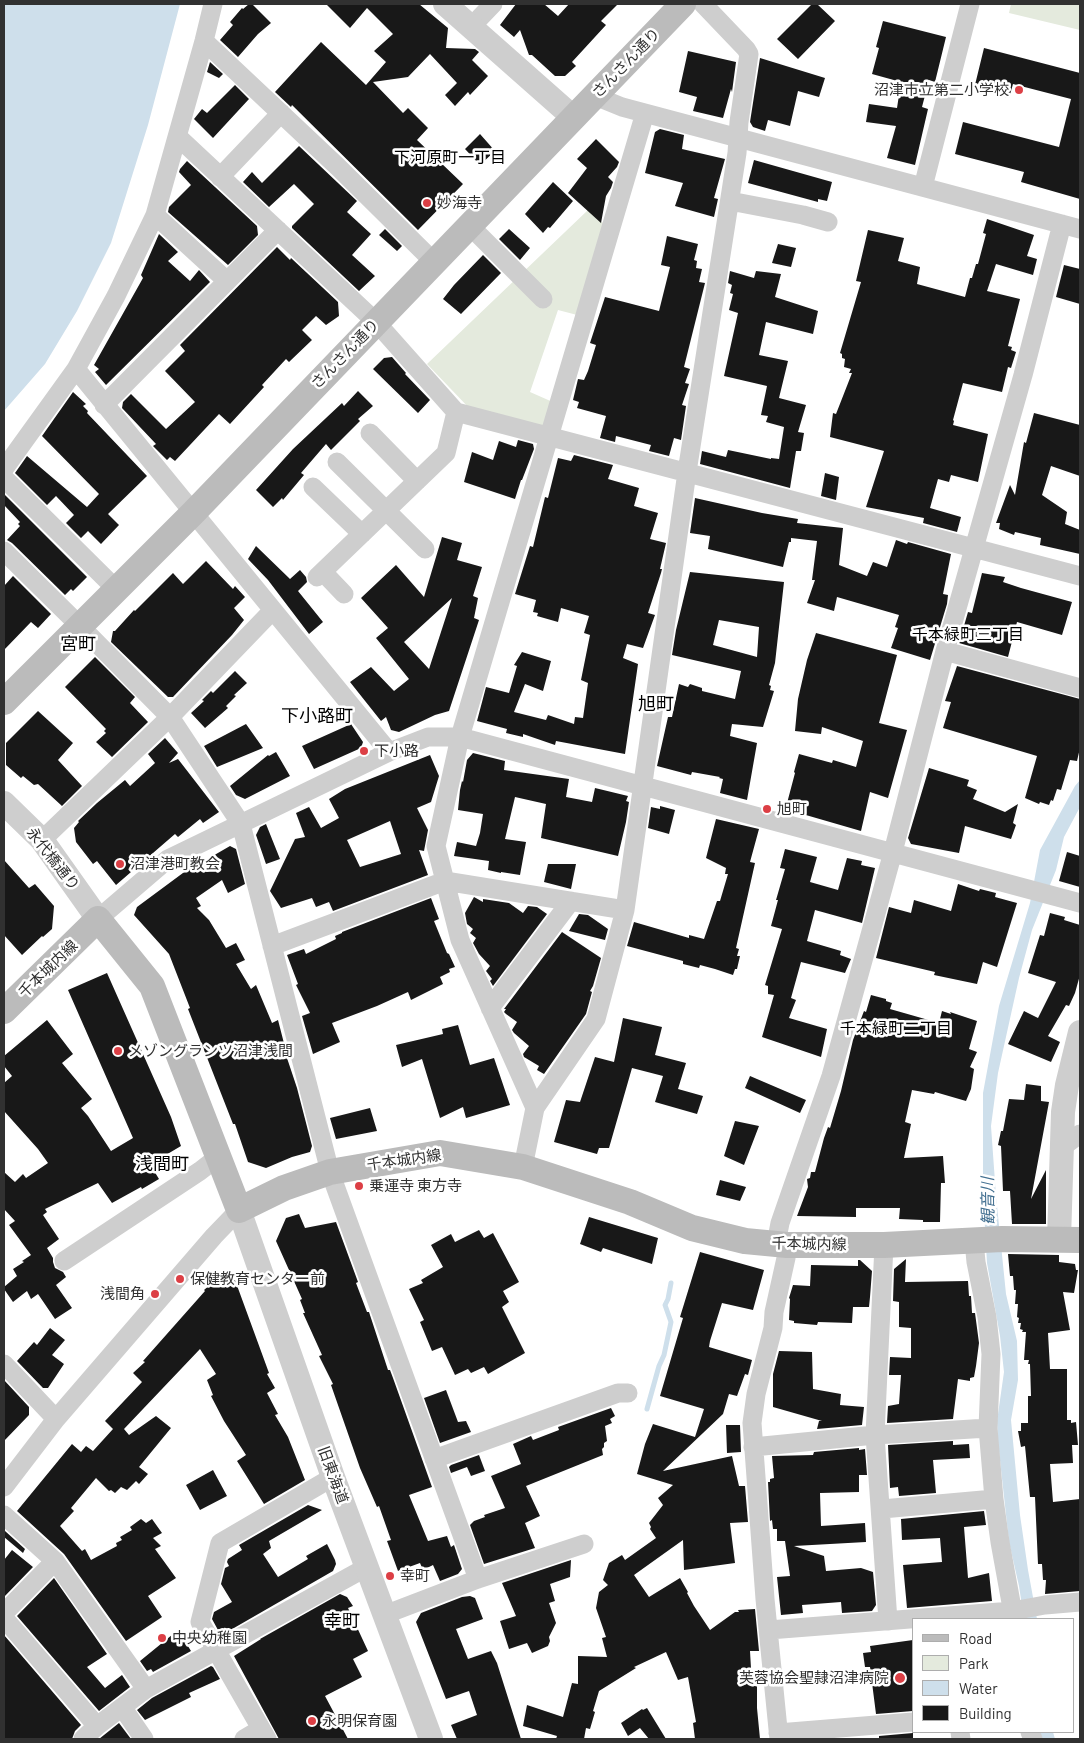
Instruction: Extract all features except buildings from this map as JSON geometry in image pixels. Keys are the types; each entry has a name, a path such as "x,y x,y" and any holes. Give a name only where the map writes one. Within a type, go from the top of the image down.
{"main road":[{"name":"さんさん通り","path":"4,702 194,512 683,4"},
{"name":"千本城内線","path":"4,1011 98,919"},
{"path":"98,919 152,986 239,1210"},
{"name":"千本城内線","path":"239,1210 284,1188 330,1172 440,1153 523,1166 630,1202 692,1228 745,1241 782,1244 884,1245 987,1240 1070,1239"}],"street":[{"path":"4,469 76,370 116,296 155,215 178,137 213,4"},
{"path":"445,4 574,118"},
{"path":"471,26 493,4"},
{"path":"523,1166 535,1108 596,1018 625,910 687,472 737,152 749,54 703,4"},
{"path":"923,187 970,4"},
{"path":"204,41 338,167 434,262"},
{"path":"595,96 622,107 1071,226 1023,374 973,548 893,852 831,1076 780,1223 782,1244 786,1258 774,1312 773,1328 756,1394 752,1424 778,1736 912,1722"},
{"path":"220,177 281,113"},
{"path":"535,1108 460,940 436,846 460,736 645,113"},
{"path":"178,137 376,322 456,412 550,435 1080,576"},
{"path":"730,200 804,215 828,222"},
{"path":"155,215 227,281"},
{"path":"470,226 542,299"},
{"path":"104,405 278,230"},
{"path":"76,370 389,752"},
{"path":"344,594 320,574 446,453 456,412"},
{"path":"370,433 417,481"},
{"path":"336,462 425,549"},
{"path":"4,478 116,589"},
{"path":"313,486 362,534"},
{"path":"4,552 170,717 241,824 330,1172 478,1579"},
{"path":"42,840 170,717 273,610"},
{"path":"945,651 1080,688"},
{"path":"98,919 168,859 389,752 428,738 460,736 1080,903"},
{"name":"永代橋通り","path":"4,803 42,840 98,919"},
{"path":"272,946 445,881 625,910"},
{"path":"490,1008 571,901"},
{"path":"1070,1239 1071,1138 1063,1112 1067,1085 1080,1032"},
{"path":"64,1261 200,1171 218,1157"},
{"path":"4,1487 56,1419 198,1254 239,1210"},
{"name":"旧東海道","path":"239,1210 333,1477 430,1739"},
{"path":"987,1240 976,1262 987,1317 991,1354 988,1428 994,1499 1013,1615"},
{"path":"884,1245 875,1435 882,1508 888,1621"},
{"path":"4,1364 56,1419"},
{"path":"434,1459 618,1393 628,1393"},
{"path":"753,1447 875,1435 988,1428"},
{"path":"244,1739 264,1734 218,1650 200,1622 220,1543 333,1477"},
{"path":"882,1508 994,1499"},
{"path":"4,1515 55,1561 146,1689"},
{"path":"384,1616 478,1579 584,1544"},
{"path":"4,1613 55,1561"},
{"path":"83,1739 146,1689 367,1567"},
{"path":"950,1618 1013,1615 1042,1605 1080,1602"},
{"path":"4,1618 97,1726"},
{"path":"769,1630 912,1620"},
{"path":"122,1707 144,1739"}],"green space":[{"path":"1011,4 1080,4 1080,30 1009,13"},
{"path":"588,210 611,230 581,316 558,310 530,392 555,403 548,432 470,409 427,364"}],"water":[{"path":"4,4 180,4 148,125 111,243 77,311 45,364 4,411"},
{"name":"観音川","path":"1080,780 1080,807 1064,837 1056,870 1032,930 1019,978 998,1073 991,1126 1006,1294 1017,1341 1018,1380 1011,1420 1020,1515 1037,1618 1024,1618 1009,1542 998,1442 997,1421 1004,1372 1000,1336 987,1263 983,1193 983,1093 999,1006 1030,903 1040,850"},
{"path":"1039,1733 1053,1733 1055,1739 1041,1739"}],"waterway":[{"path":"647,1409 664,1355 671,1322 665,1305 671,1283"}],"place":[{"name":"沼津市立第二小学校","path":"1019,90"},
{"name":"妙海寺","path":"427,203"},
{"name":"下小路","path":"364,751"},
{"name":"旭町","path":"767,809"},
{"name":"沼津港町教会","path":"120,864"},
{"name":"メゾングランツ沼津浅間","path":"118,1051"},
{"name":"乗運寺 東方寺","path":"359,1186"},
{"name":"保健教育センター前","path":"180,1279"},
{"name":"浅間角","path":"155,1294"},
{"name":"幸町","path":"390,1576"},
{"name":"中央幼稚園","path":"162,1638"},
{"name":"芙蓉協会聖隷沼津病院","path":"900,1678"},
{"name":"永明保育園","path":"312,1721"}],"district":[{"name":"下河原町一丁目","path":"450,158"},
{"name":"千本緑町三丁目","path":"968,635"},
{"name":"宮町","path":"78,644"},
{"name":"旭町","path":"656,704"},
{"name":"下小路町","path":"317,716"},
{"name":"千本緑町二丁目","path":"896,1029"},
{"name":"浅間町","path":"162,1164"},
{"name":"幸町","path":"342,1621"}]}
